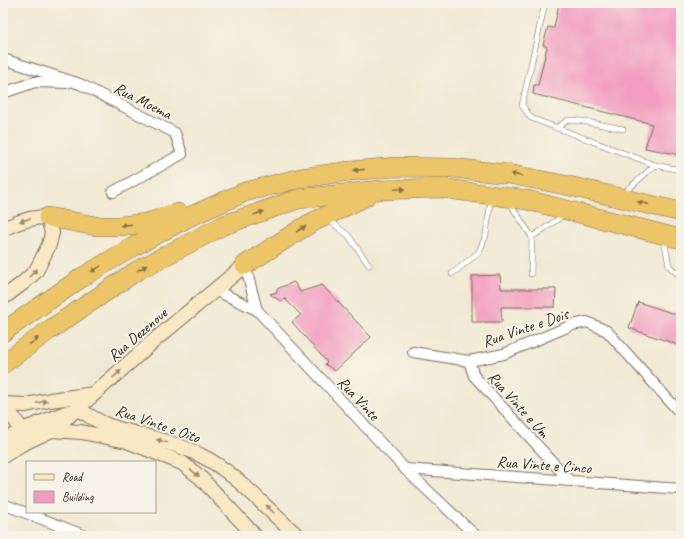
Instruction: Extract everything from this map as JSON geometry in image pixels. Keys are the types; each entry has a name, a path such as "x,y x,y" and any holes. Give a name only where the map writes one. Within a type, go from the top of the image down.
{"highway":[{"path":"48,217 68,219 96,226 120,226 146,223 245,192 302,178 350,171 396,167 452,168 508,174 620,197 681,212"},
{"path":"3,364 48,331 138,270 224,225 298,200 380,190 441,188 527,200 681,239"},
{"path":"245,265 309,224 380,190"},
{"path":"3,332 84,276 133,247 189,216 245,192"}],"main road":[{"path":"3,229 35,217 48,217 52,233 49,245 36,271 3,298"},
{"name":"Rua Dezenove","path":"3,456 20,445 52,430 78,409 157,338 245,265"},
{"path":"3,404 26,405 94,394"},
{"path":"3,442 22,430 55,416 78,409"},
{"name":"Rua Vinte e Oito","path":"78,409 106,424 177,445 201,455 231,475 262,501 298,536"},
{"path":"3,410 13,417 22,430"},
{"name":"Rua Dezenove","path":"52,430 81,432"},
{"name":"Rua Vinte e Oito","path":"81,432 128,441 182,463 200,477 255,536"}],"street":[{"name":"Rua Moema","path":"3,59 80,84 175,133 182,154 113,192"},
{"path":"3,93 35,82 80,84"},
{"name":"Rua Vinte","path":"245,265 257,310 405,469 476,536"},
{"path":"215,290 257,310"},
{"name":"Rua Vinte e Dois","path":"413,352 469,361 504,354 572,325 587,322 607,331 681,414"},
{"name":"Rua Vinte e Um","path":"469,361 474,376 569,480"},
{"name":"Rua Vinte e Cinco","path":"405,469 681,489"},
{"path":"3,504 26,513"},
{"path":"26,513 86,536"}],"lane":[{"path":"545,3 522,105 531,118 655,165 681,170"},
{"path":"556,128 568,120 582,121 623,129"},
{"path":"620,197 655,165"},
{"path":"498,196 532,237 531,274"},
{"path":"452,274 479,252 498,196"},
{"path":"532,237 570,211"},
{"path":"325,217 348,235 369,265"},
{"path":"663,234 669,266 681,277"}],"building":[{"path":"559,3 681,3 678,20 681,21 681,155 645,148 652,124 533,94 534,85 538,85 547,47 543,45 548,27 554,28"},
{"path":"500,275 501,289 556,289 555,307 501,307 502,322 472,322 472,276"},
{"path":"294,282 300,292 322,285 371,337 335,371 325,364 327,362 292,322 301,315 285,299 280,301 270,294 277,292 277,289"},
{"path":"638,302 681,316 681,346 629,328"}]}
